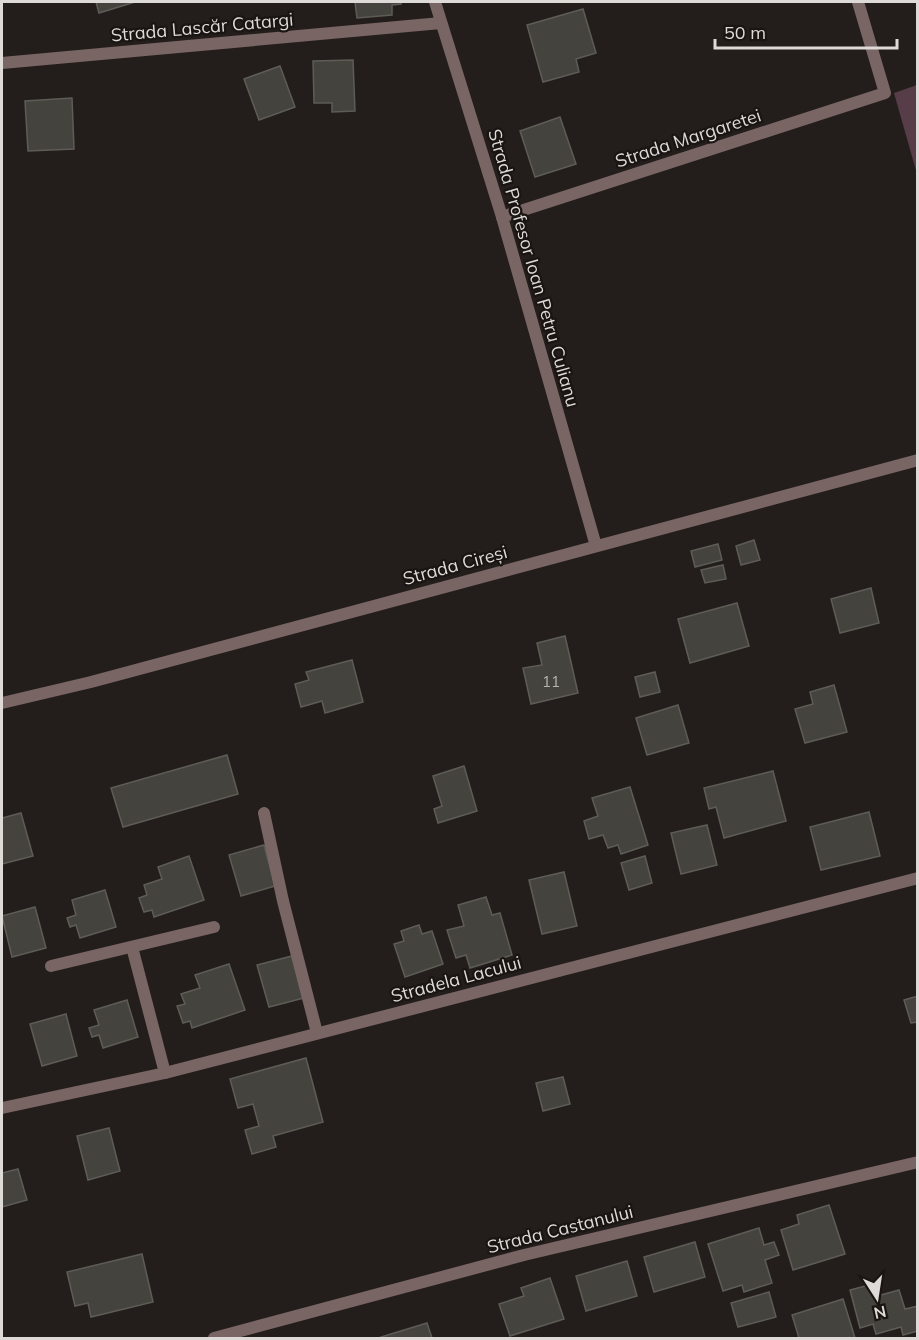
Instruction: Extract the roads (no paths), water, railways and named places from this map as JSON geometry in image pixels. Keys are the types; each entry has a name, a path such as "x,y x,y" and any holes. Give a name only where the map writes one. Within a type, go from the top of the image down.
{"street":[{"name":"Strada Profesor Ioan Petru Culianu","path":"435,2 502,217 596,546"},
{"name":"Strada Margaretei","path":"502,217 885,93 858,2"},
{"name":"Strada Lascăr Catargi","path":"2,63 441,22"},
{"name":"Strada Cireși","path":"2,703 91,682 918,460"},
{"path":"264,813 283,901 317,1033"},
{"name":"Stradela Lacului","path":"2,1108 165,1073 918,878"},
{"path":"51,966 214,927"},
{"path":"132,947 165,1073"},
{"name":"Strada Castanului","path":"214,1338 524,1255 918,1162"}]}
